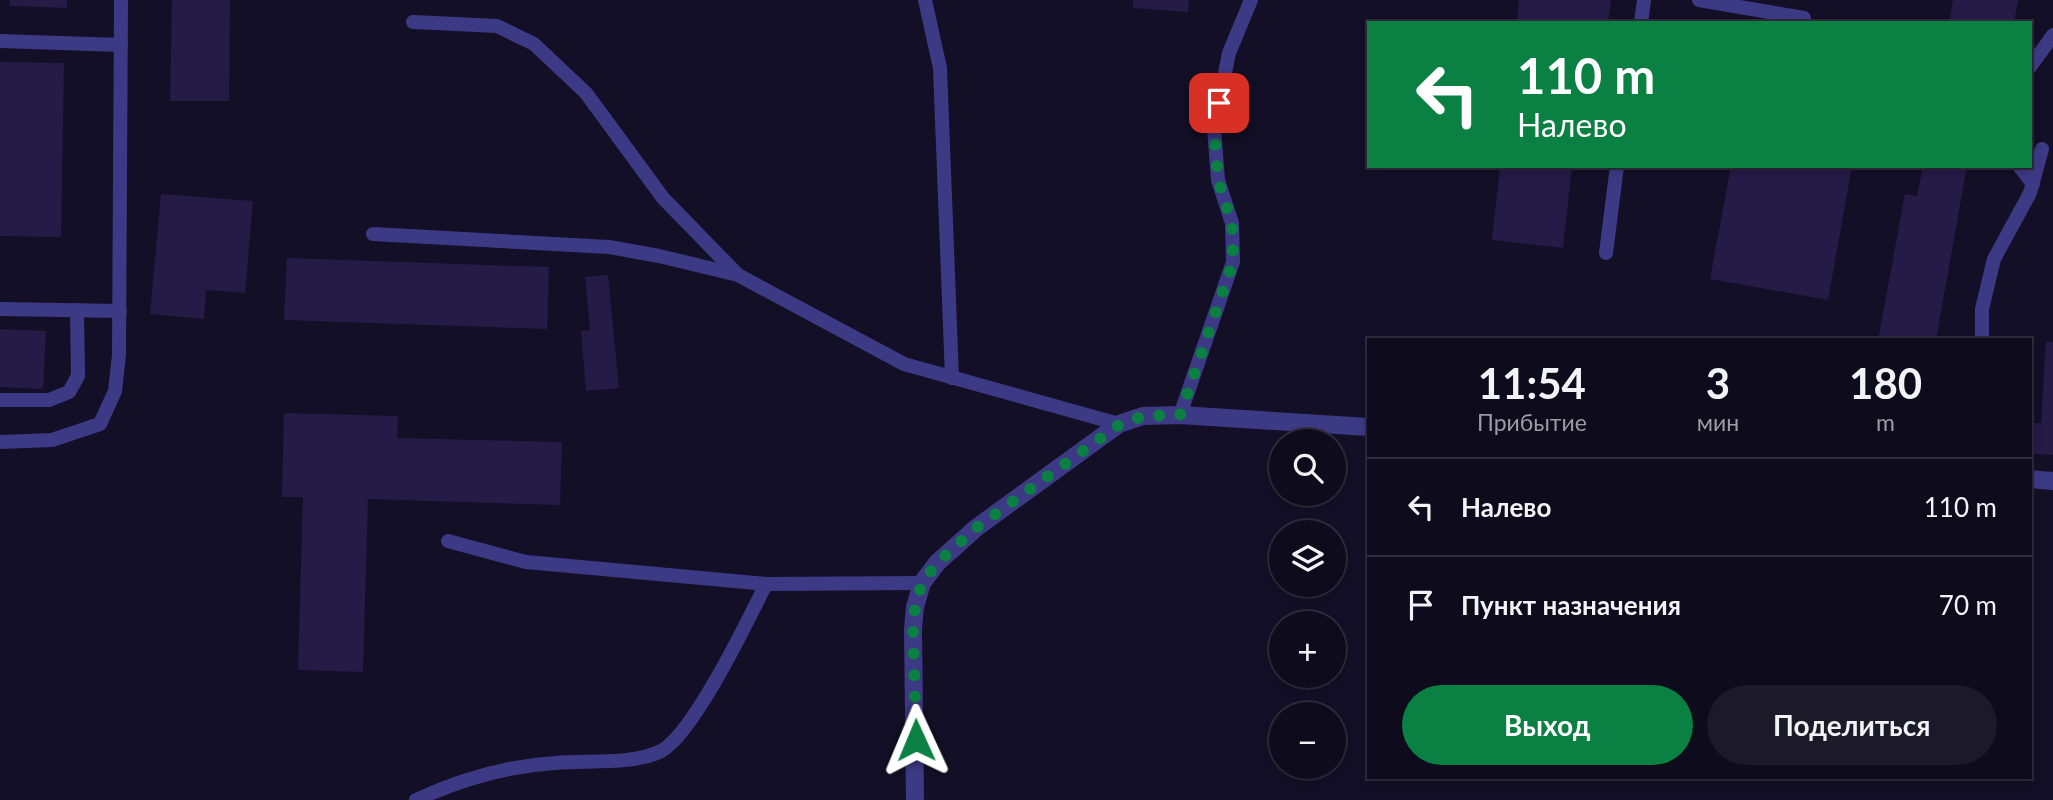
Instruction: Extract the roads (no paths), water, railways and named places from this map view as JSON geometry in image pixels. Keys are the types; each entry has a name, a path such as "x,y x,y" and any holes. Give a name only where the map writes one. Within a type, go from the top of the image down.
{"street":[{"path":"915,800 915,607 922,583 937,563 976,528 1119,425 1143,416 1180,415 1367,427"},
{"path":"2032,479 2053,481"}],"lane":[{"path":"0,442 52,440 100,425 115,391 120,312 121,0"},
{"path":"925,0 940,68 952,378"},
{"path":"1180,415 1233,262 1232,223 1218,180 1214,128 1229,53 1251,0"},
{"path":"1641,21 1644,0"},
{"path":"1699,0 1804,18"},
{"path":"414,22 498,26 534,44 586,93 663,198 738,275"},
{"path":"2032,64 2053,35"},
{"path":"0,41 121,46"},
{"path":"1982,338 1982,309 1994,259 2030,193 2042,149"},
{"path":"1606,253 1617,168"},
{"path":"2021,168 2033,184"},
{"path":"373,234 609,247 738,275 904,364 1119,425"},
{"path":"0,309 120,312"},
{"path":"0,400 49,400 69,391 78,376 77,310"},
{"path":"448,541 526,562 766,584 922,583"},
{"path":"416,800 447,785 500,771 553,763 621,760 662,751 687,725 732,652 766,584"}]}
